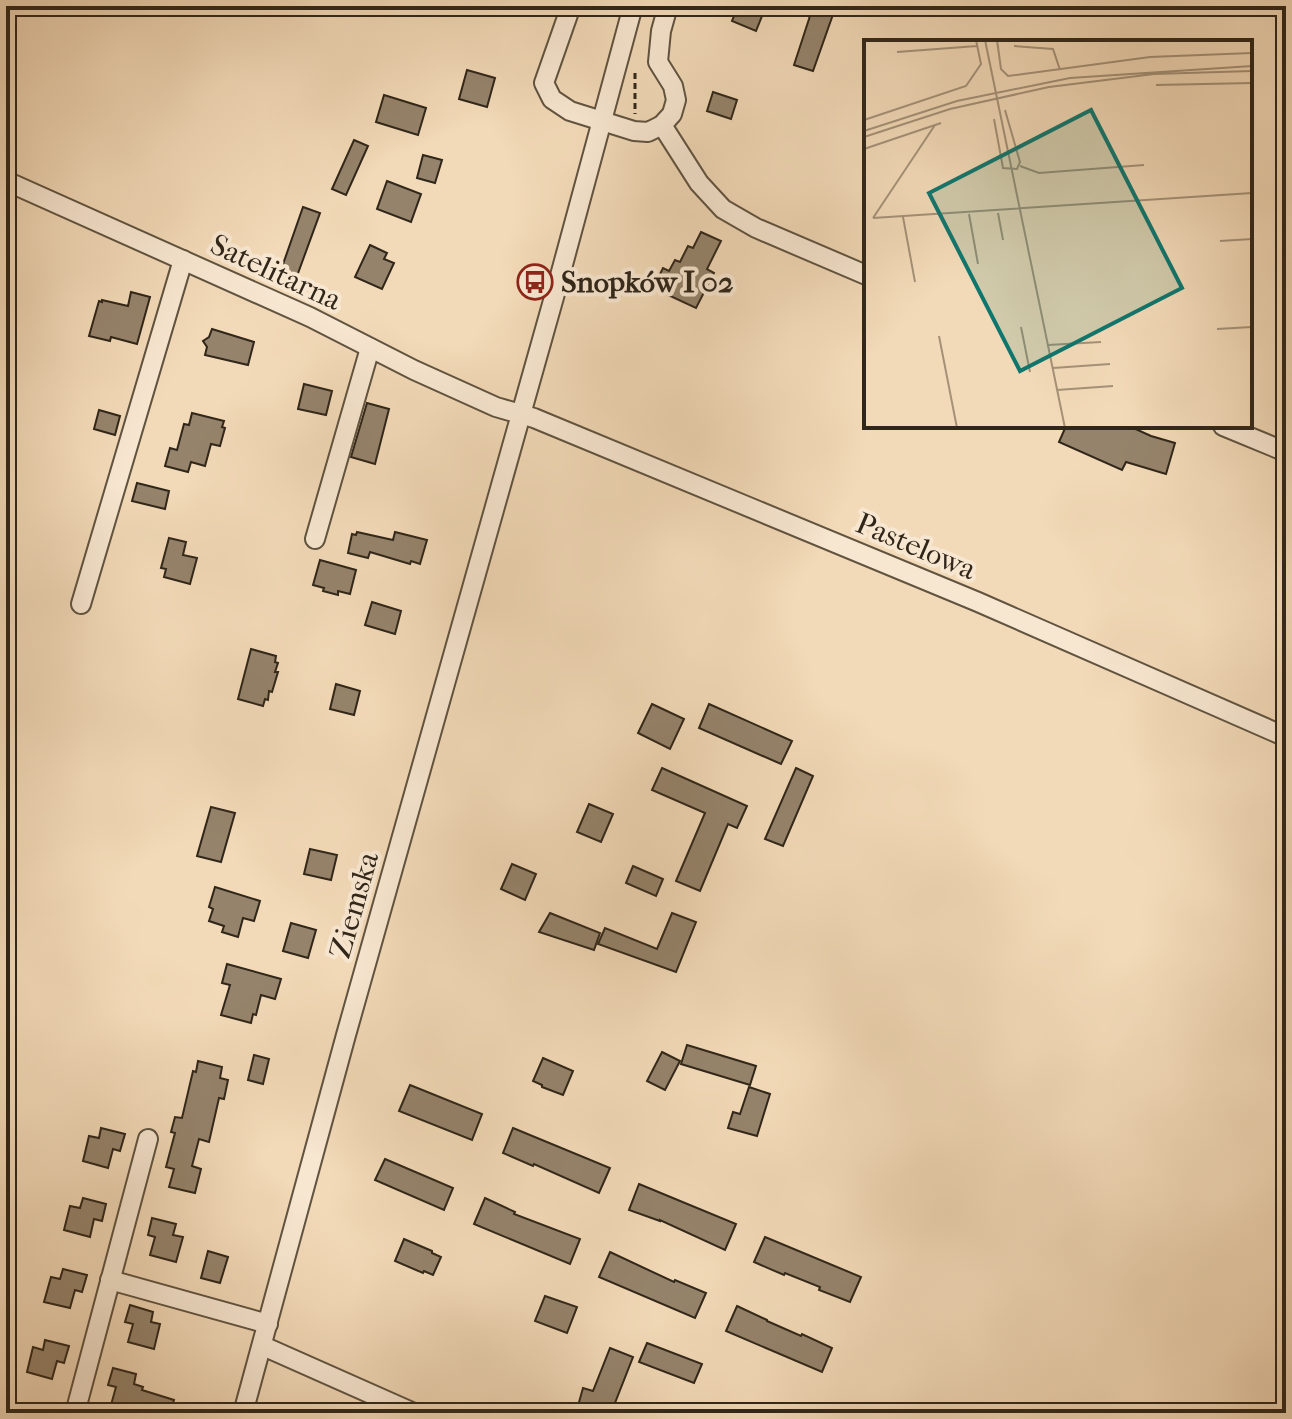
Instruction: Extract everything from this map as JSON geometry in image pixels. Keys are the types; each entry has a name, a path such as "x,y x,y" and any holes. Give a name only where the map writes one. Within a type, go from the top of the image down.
{"street":[{"path":"571,6 544,83 552,99 570,111 634,131 648,132 662,125 672,114 676,100 673,86 658,62 661,31 668,6"},
{"name":"Ziemska","path":"243,1413 633,6"},
{"path":"662,125 699,183 723,209 756,228 864,274"},
{"name":"Satelitarna","path":"6,181 310,317 414,370 496,407 521,414"},
{"path":"81,604 183,260"},
{"path":"315,539 370,348"},
{"name":"Pastelowa","path":"521,414 978,602 1286,737"},
{"path":"1228,428 1286,452"},
{"path":"75,1413 148,1139"},
{"path":"110,1280 268,1324"},
{"path":"263,1346 414,1413"}],"path":[{"path":"634,131 635,71"}],"building":[{"path":"738,6 766,6 756,31 732,21"},
{"path":"812,6 836,6 813,71 794,65"},
{"path":"467,70 495,78 487,107 459,99"},
{"path":"713,92 737,100 731,119 707,111"},
{"path":"384,95 426,108 418,135 376,122"},
{"path":"354,140 368,146 346,195 332,189"},
{"path":"423,155 442,160 435,183 417,178"},
{"path":"387,181 421,194 411,222 377,209"},
{"path":"303,207 320,213 297,276 281,270"},
{"path":"701,232 721,241 707,269 714,273 696,308 653,288 663,268 669,271 675,260 680,262 688,246 693,248"},
{"path":"370,245 387,253 384,259 394,263 382,289 355,277"},
{"path":"131,292 150,297 137,344 111,337 110,341 89,336 99,301 128,306"},
{"path":"212,329 254,342 248,365 205,355 207,347 203,341"},
{"path":"304,384 332,391 326,415 298,409"},
{"path":"367,403 389,409 375,464 351,457"},
{"path":"99,410 120,416 115,435 94,429"},
{"path":"192,413 224,421 220,446 211,444 205,466 191,462 188,472 165,466 170,448 177,450 184,424 189,425"},
{"path":"1065,428 1133,428 1175,443 1166,474 1126,462 1122,470 1059,442"},
{"path":"137,483 169,491 165,509 132,501"},
{"path":"357,532 393,540 395,532 427,540 420,564 370,552 368,558 348,553 352,534 356,535"},
{"path":"169,538 186,542 183,555 197,558 190,584 164,577 166,569 161,568"},
{"path":"320,560 356,570 350,594 338,591 338,595 313,585"},
{"path":"372,602 401,611 395,634 365,625"},
{"path":"251,649 276,656 275,662 278,663 272,692 269,691 268,700 265,699 263,706 238,699"},
{"path":"336,684 360,691 354,715 330,709"},
{"path":"652,704 684,719 670,749 638,733"},
{"path":"709,704 792,741 781,764 699,728"},
{"path":"662,768 747,806 737,828 728,824 700,891 676,881 705,813 652,790"},
{"path":"796,768 813,776 783,846 765,839"},
{"path":"589,804 613,814 601,842 577,832"},
{"path":"211,807 235,813 221,862 197,856"},
{"path":"310,849 337,855 331,880 304,874"},
{"path":"512,864 536,874 525,900 501,889"},
{"path":"633,866 663,879 656,896 626,883"},
{"path":"215,887 260,901 254,921 243,918 238,937 222,932 224,926 209,921 213,909 209,907"},
{"path":"550,913 600,933 594,950 539,932"},
{"path":"672,913 696,922 676,972 598,944 605,928 657,949"},
{"path":"291,923 316,930 308,958 283,951"},
{"path":"227,964 281,979 275,999 261,995 251,1023 221,1015 230,985 222,983"},
{"path":"687,1045 756,1066 750,1085 681,1064"},
{"path":"662,1052 680,1061 665,1090 647,1081"},
{"path":"254,1055 269,1059 263,1084 248,1080"},
{"path":"543,1058 573,1071 563,1095 533,1081"},
{"path":"198,1061 222,1067 220,1078 228,1080 224,1099 219,1098 209,1142 199,1139 192,1166 201,1169 195,1193 169,1187 174,1169 166,1167 175,1133 171,1132 175,1117 182,1118"},
{"path":"410,1085 482,1114 472,1140 399,1111"},
{"path":"749,1087 770,1094 757,1136 728,1128 733,1112 740,1114"},
{"path":"101,1128 125,1134 120,1151 113,1149 108,1168 83,1161 89,1136 99,1138"},
{"path":"513,1128 610,1168 599,1193 503,1153"},
{"path":"385,1159 453,1188 444,1210 375,1180"},
{"path":"639,1184 736,1224 725,1250 660,1220 629,1210"},
{"path":"83,1198 106,1204 102,1221 94,1219 90,1237 64,1230 70,1206 80,1208"},
{"path":"485,1198 514,1214 580,1239 570,1264 474,1224"},
{"path":"152,1218 176,1224 173,1235 183,1237 176,1262 150,1255 155,1237 148,1235"},
{"path":"765,1237 861,1277 850,1302 754,1262"},
{"path":"404,1239 441,1257 433,1275 395,1261"},
{"path":"208,1251 228,1257 220,1283 201,1278"},
{"path":"610,1252 674,1282 706,1293 695,1318 599,1277"},
{"path":"63,1269 87,1275 82,1292 75,1290 70,1308 44,1302 51,1277 60,1279"},
{"path":"545,1296 577,1307 567,1333 535,1321"},
{"path":"130,1305 153,1312 151,1322 160,1324 154,1349 128,1342 133,1324 125,1322"},
{"path":"737,1306 832,1348 822,1372 726,1331"},
{"path":"45,1340 69,1346 64,1363 57,1361 52,1379 27,1372 33,1347 43,1350"},
{"path":"647,1343 702,1364 694,1383 639,1362"},
{"path":"610,1348 633,1357 611,1413 576,1413 583,1388 593,1391"},
{"path":"113,1368 136,1374 134,1384 143,1387 142,1390 174,1400 170,1413 142,1413 111,1405 116,1387 108,1385"}],"place":[{"name":"Snopków I 02","path":"535,282"}]}
